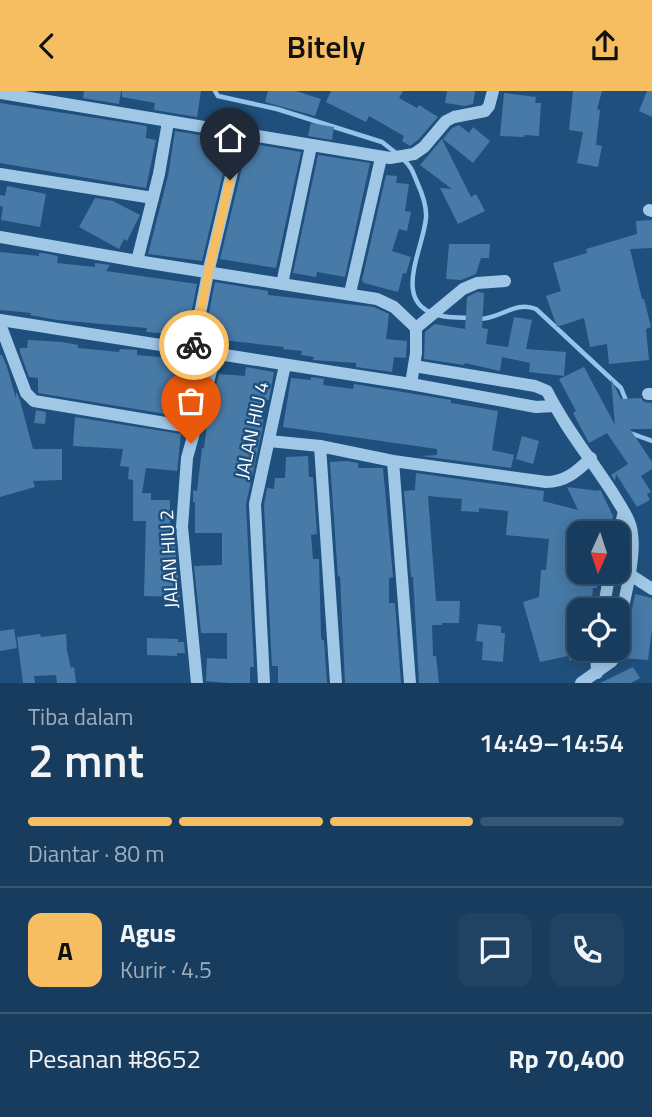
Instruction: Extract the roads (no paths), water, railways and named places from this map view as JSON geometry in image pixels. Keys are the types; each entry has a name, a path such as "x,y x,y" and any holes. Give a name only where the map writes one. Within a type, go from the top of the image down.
{"street":[{"path":"0,93 386,158 414,154 424,147 446,121 485,111 493,91"},
{"path":"137,261 168,122"},
{"path":"193,349 241,134"},
{"path":"282,284 311,146"},
{"path":"350,293 386,158"},
{"path":"0,174 153,198"},
{"path":"0,237 208,273 350,293 377,299 420,324"},
{"path":"411,384 420,324 456,293 477,283 505,281"},
{"path":"195,428 34,401 26,393 0,322 193,349 536,407 554,406"},
{"name":"JALAN HIU 2","path":"197,683 182,527 187,458 216,353"},
{"name":"JALAN HIU 4","path":"264,683 255,504 285,365"},
{"path":"414,366 535,386 547,391 554,406 591,458 627,521"},
{"path":"269,441 320,446 393,461 557,482 572,475 591,458"},
{"path":"320,446 336,683"},
{"path":"393,461 410,683"},
{"path":"622,521 624,512"},
{"path":"630,528 630,554"},
{"path":"630,575 652,589"},
{"path":"597,661 597,673"},
{"path":"581,683 612,661"}],"waterway":[{"path":"215,91 218,96 277,109 382,142 396,153"},
{"path":"403,159 413,172 426,209 424,231 413,276 417,301 426,310 442,316 469,318"},
{"path":"478,319 493,317 514,308 536,309 621,388 627,403"},
{"path":"630,433 652,441"}]}
